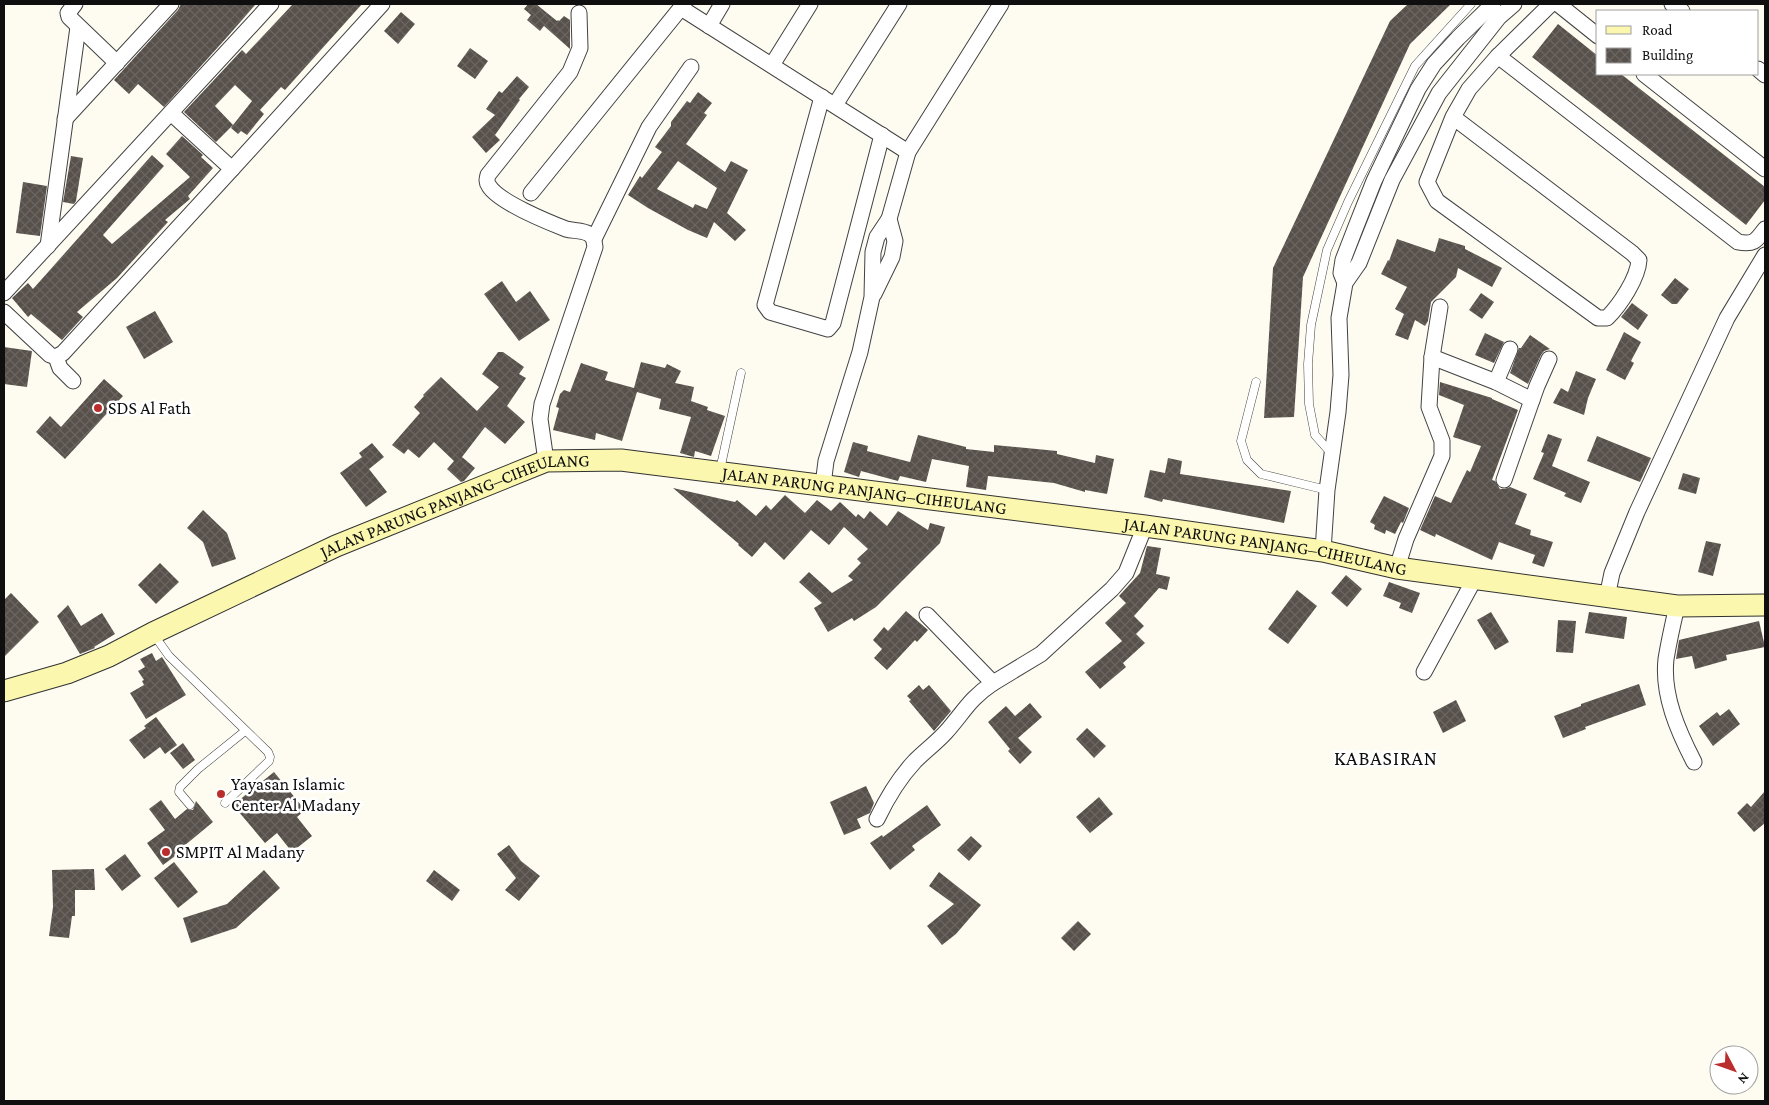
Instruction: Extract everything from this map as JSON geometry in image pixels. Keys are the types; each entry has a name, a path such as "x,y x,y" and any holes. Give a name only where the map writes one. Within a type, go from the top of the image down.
{"street":[{"path":"75,4 68,13 69,17 117,63"},
{"path":"65,119 171,4"},
{"path":"4,293 271,4"},
{"path":"4,312 50,355 56,357 63,353 382,4"},
{"path":"709,26 722,4"},
{"path":"772,65 810,4"},
{"path":"835,106 899,4"},
{"path":"823,485 826,461 860,352 872,297 873,252 877,237 889,219 908,152 1001,4"},
{"path":"1345,283 1342,273 1343,260 1374,181 1418,89 1434,64 1493,4"},
{"path":"1323,551 1327,490 1333,455 1341,375 1339,318 1345,283 1359,263 1392,180 1439,93 1494,24 1514,4"},
{"path":"1453,117 1639,260 1638,270 1615,310 1607,318 1598,318 1437,201 1427,182 1453,117 1469,90 1498,56 1551,4"},
{"path":"1558,4 1596,34"},
{"path":"532,192 682,6 709,26 908,152"},
{"path":"579,13 580,48 570,72 488,175 486,181 489,187 497,194 522,210 568,229 588,233 594,239"},
{"path":"48,246 78,27"},
{"path":"1498,56 1738,242 1749,244 1756,240 1765,229"},
{"path":"546,461 540,419 542,404 595,247 594,239 649,127 691,67"},
{"path":"1645,75 1765,169"},
{"path":"822,97 765,305 770,312 828,329 833,323 882,135"},
{"path":"171,113 232,169"},
{"path":"1607,597 1612,573 1637,512 1719,335 1727,318 1765,256"},
{"path":"1397,568 1406,539 1442,456 1442,441 1429,407 1432,357 1440,307"},
{"path":"1496,382 1510,349"},
{"path":"56,357 60,368 73,381"},
{"path":"1432,357 1496,382 1532,400"},
{"path":"1504,480 1536,386 1549,359"},
{"name":"JALAN PARUNG PANJANG–CIHEULANG","path":"4,691 67,673 109,656 153,633 336,546 546,461 621,460 1144,526 1323,551 1397,568 1677,606 1765,605"},
{"path":"877,819 903,775 946,733 966,705 979,692 1041,654 1112,589 1126,573 1144,526"},
{"path":"1424,672 1476,578"},
{"path":"1677,606 1666,660 1667,683 1676,723 1694,762"},
{"path":"927,615 994,683"}],"lane":[{"path":"1333,455 1315,436 1309,404 1308,364 1311,326 1327,250 1348,202 1415,66 1472,4"},
{"path":"719,472 741,373"},
{"path":"1256,382 1241,441 1247,460 1261,474 1327,490"},
{"path":"153,633 169,656 268,752 269,762 225,802"},
{"path":"190,805 179,792 180,787 194,772 245,730"}],"building":[{"path":"181,4 256,4 164,107 138,84 129,94 114,80 178,10"},
{"path":"293,4 362,4 285,90 281,87 260,110 264,114 247,135 241,131 238,134 231,128 233,125 216,142 184,112 242,50 246,54","holes":["235,85 252,101 233,125 215,106"]},
{"path":"528,4 536,4 557,21 564,16 570,20 570,49 544,26 540,31 527,20 531,15 524,9"},
{"path":"1408,4 1451,4 1410,44 1303,277 1294,417 1264,418 1273,268 1390,21"},
{"path":"401,12 415,24 398,44 384,31"},
{"path":"1558,24 1596,54 1596,75 1622,75 1765,187 1765,200 1746,225 1532,57"},
{"path":"470,48 488,61 475,79 457,66"},
{"path":"517,76 529,87 495,135 500,140 486,153 472,137 495,115 486,109 499,91 502,93"},
{"path":"698,92 712,103 704,113 707,115 686,144 725,172 731,161 748,170 727,213 746,230 735,241 714,222 707,238 688,230 628,195 640,176 642,178 662,152 655,147 671,126 671,122 687,101 690,103","holes":["678,161 717,188 707,209 695,204 693,208 657,189"]},
{"path":"182,136 203,155 201,157 213,168 188,196 190,199 165,220 168,222 117,278 77,312 83,317 62,340 31,314 28,317 12,298 28,283 33,289 152,155 164,166 103,235 112,244 190,177 166,154"},
{"path":"71,156 83,158 74,204 63,202"},
{"path":"23,182 47,186 40,236 16,233"},
{"path":"1439,238 1465,246 1465,249 1502,268 1492,287 1458,268 1456,277 1431,302 1428,321 1425,326 1415,320 1408,340 1395,335 1404,314 1395,309 1407,287 1381,274 1389,261 1397,239 1435,252"},
{"path":"1675,278 1689,289 1677,304 1672,304 1661,295"},
{"path":"502,281 516,302 530,291 550,320 519,341 484,294"},
{"path":"1481,293 1494,302 1482,319 1469,310"},
{"path":"1632,303 1648,315 1638,330 1621,317"},
{"path":"155,311 173,342 144,359 126,327"},
{"path":"1624,332 1641,342 1631,361 1634,363 1625,380 1606,370"},
{"path":"1485,333 1504,342 1494,363 1475,355"},
{"path":"1530,335 1550,349 1544,351 1541,355 1528,384 1510,373 1519,348 1521,348"},
{"path":"4,347 32,351 27,387 4,384"},
{"path":"498,352 503,352 524,367 519,374 526,378 507,406 525,422 505,444 485,427 462,457 475,468 464,481 461,482 447,469 454,461 434,442 419,458 408,449 404,454 392,445 420,413 414,407 441,377 477,411 499,387 482,374"},
{"path":"641,362 665,368 667,364 681,371 675,383 694,387 691,401 708,407 707,410 725,416 711,456 695,451 694,457 680,453 691,417 659,409 661,399 637,392 622,441 596,433 595,440 553,430 559,408 556,407 560,394 564,390 570,392 581,363 608,372 605,380 634,388"},
{"path":"1576,371 1596,379 1588,398 1584,415 1553,403 1561,388 1568,392"},
{"path":"104,379 123,396 65,459 36,432 50,416 61,427"},
{"path":"1440,382 1492,398 1518,410 1492,480 1495,481 1500,489 1510,487 1527,494 1515,524 1531,530 1530,535 1553,542 1544,567 1532,563 1535,555 1499,542 1492,560 1436,534 1435,537 1420,530 1435,496 1451,503 1467,470 1470,472 1481,446 1453,437 1464,405 1439,395"},
{"path":"1548,434 1562,439 1552,466 1590,482 1581,503 1564,496 1566,493 1533,479 1544,453 1541,452"},
{"path":"918,435 966,447 966,449 994,452 994,445 1057,451 1057,454 1095,463 1096,455 1114,459 1107,494 1085,490 1085,492 1054,483 988,476 986,490 966,487 969,466 932,459 926,482 900,476 898,481 861,471 859,477 844,472 853,442 868,446 867,451 910,462"},
{"path":"1597,436 1651,458 1640,482 1587,461"},
{"path":"372,443 384,457 369,469 387,492 366,507 340,473 362,457 359,453"},
{"path":"1168,458 1182,461 1180,474 1291,491 1284,523 1163,499 1162,502 1144,497 1150,470 1165,473"},
{"path":"1683,473 1700,478 1696,494 1678,489"},
{"path":"673,488 735,502 737,500 756,516 766,505 771,510 785,495 805,513 817,500 831,511 840,502 856,517 858,514 864,519 870,511 887,526 898,511 928,530 930,523 945,527 940,543 876,607 854,621 852,618 828,632 814,608 822,603 799,582 809,572 832,593 853,580 848,576 861,563 857,559 868,549 844,527 829,545 811,530 784,560 765,542 752,557"},
{"path":"1384,496 1409,508 1403,523 1401,522 1395,534 1386,530 1385,534 1374,529 1375,525 1370,522"},
{"path":"203,510 227,533 236,559 212,567 203,542 187,528"},
{"path":"1706,541 1721,544 1713,576 1698,572"},
{"path":"1147,546 1161,548 1156,574 1170,577 1167,590 1159,588 1134,616 1144,626 1136,634 1145,643 1123,663 1126,667 1100,689 1085,672 1122,641 1105,623 1126,603 1119,596 1140,573"},
{"path":"160,563 179,582 156,604 138,585"},
{"path":"1346,575 1362,589 1347,607 1331,593"},
{"path":"1389,582 1420,593 1412,613 1399,608 1401,603 1383,596"},
{"path":"1297,590 1317,606 1288,644 1268,629"},
{"path":"11,593 39,622 4,657 4,600"},
{"path":"68,605 81,626 102,613 115,634 95,648 80,654 57,616"},
{"path":"906,611 928,630 917,642 915,640 887,670 874,658 882,649 873,640 884,627 888,631"},
{"path":"1491,612 1509,642 1495,650 1477,620"},
{"path":"1589,612 1627,617 1624,639 1585,633"},
{"path":"1558,620 1576,621 1573,653 1556,652"},
{"path":"1759,621 1765,647 1726,655 1727,660 1695,669 1692,656 1676,659 1679,640"},
{"path":"152,653 156,661 162,657 186,695 146,719 130,693 144,685 142,681 144,680 138,671 145,667 140,659"},
{"path":"1639,684 1646,705 1585,727 1586,729 1563,738 1554,716 1581,706 1581,704"},
{"path":"919,685 923,690 929,685 951,711 934,731 907,696"},
{"path":"1456,700 1466,721 1443,733 1433,712"},
{"path":"1030,703 1042,717 1018,738 1032,752 1020,764 1008,751 1010,749 988,722 1006,706 1015,716"},
{"path":"1729,709 1740,724 1713,746 1699,726 1717,712 1720,716"},
{"path":"156,717 177,745 165,754 160,747 144,759 129,740 146,728 144,726"},
{"path":"1087,728 1106,746 1094,758 1076,739"},
{"path":"183,743 195,760 183,769 170,753"},
{"path":"274,772 305,810 297,817 312,836 292,852 277,833 265,843 233,805"},
{"path":"866,786 874,803 870,813 857,819 861,828 844,835 830,802"},
{"path":"1765,791 1765,823 1754,832 1737,813 1747,803 1751,807"},
{"path":"1099,797 1113,814 1090,833 1076,817"},
{"path":"161,800 175,819 187,809 193,810 196,801 213,822 184,846 186,848 163,865 147,843 165,830 149,809"},
{"path":"927,805 941,825 912,846 915,850 890,870 870,843 882,835 883,837"},
{"path":"971,836 982,846 969,861 957,850"},
{"path":"509,845 521,861 540,876 519,901 505,890 516,878 497,854"},
{"path":"125,854 141,876 122,891 105,869"},
{"path":"174,862 198,892 178,908 154,878"},
{"path":"94,869 95,890 75,890 75,916 72,916 69,938 49,936 53,907 52,870"},
{"path":"264,870 280,888 236,928 191,943 183,918 227,904"},
{"path":"434,870 460,890 452,901 426,881"},
{"path":"939,872 981,905 956,934 942,945 927,926 954,904 929,886"},
{"path":"1078,921 1091,934 1074,951 1061,938"}],"place":[{"name":"SDS Al Fath","path":"98,408"},
{"name":"Yayasan Islamic Center Al Madany","path":"221,794"},
{"name":"SMPIT Al Madany","path":"166,852"}],"district":[{"name":"KABASIRAN","path":"1386,758"}]}
